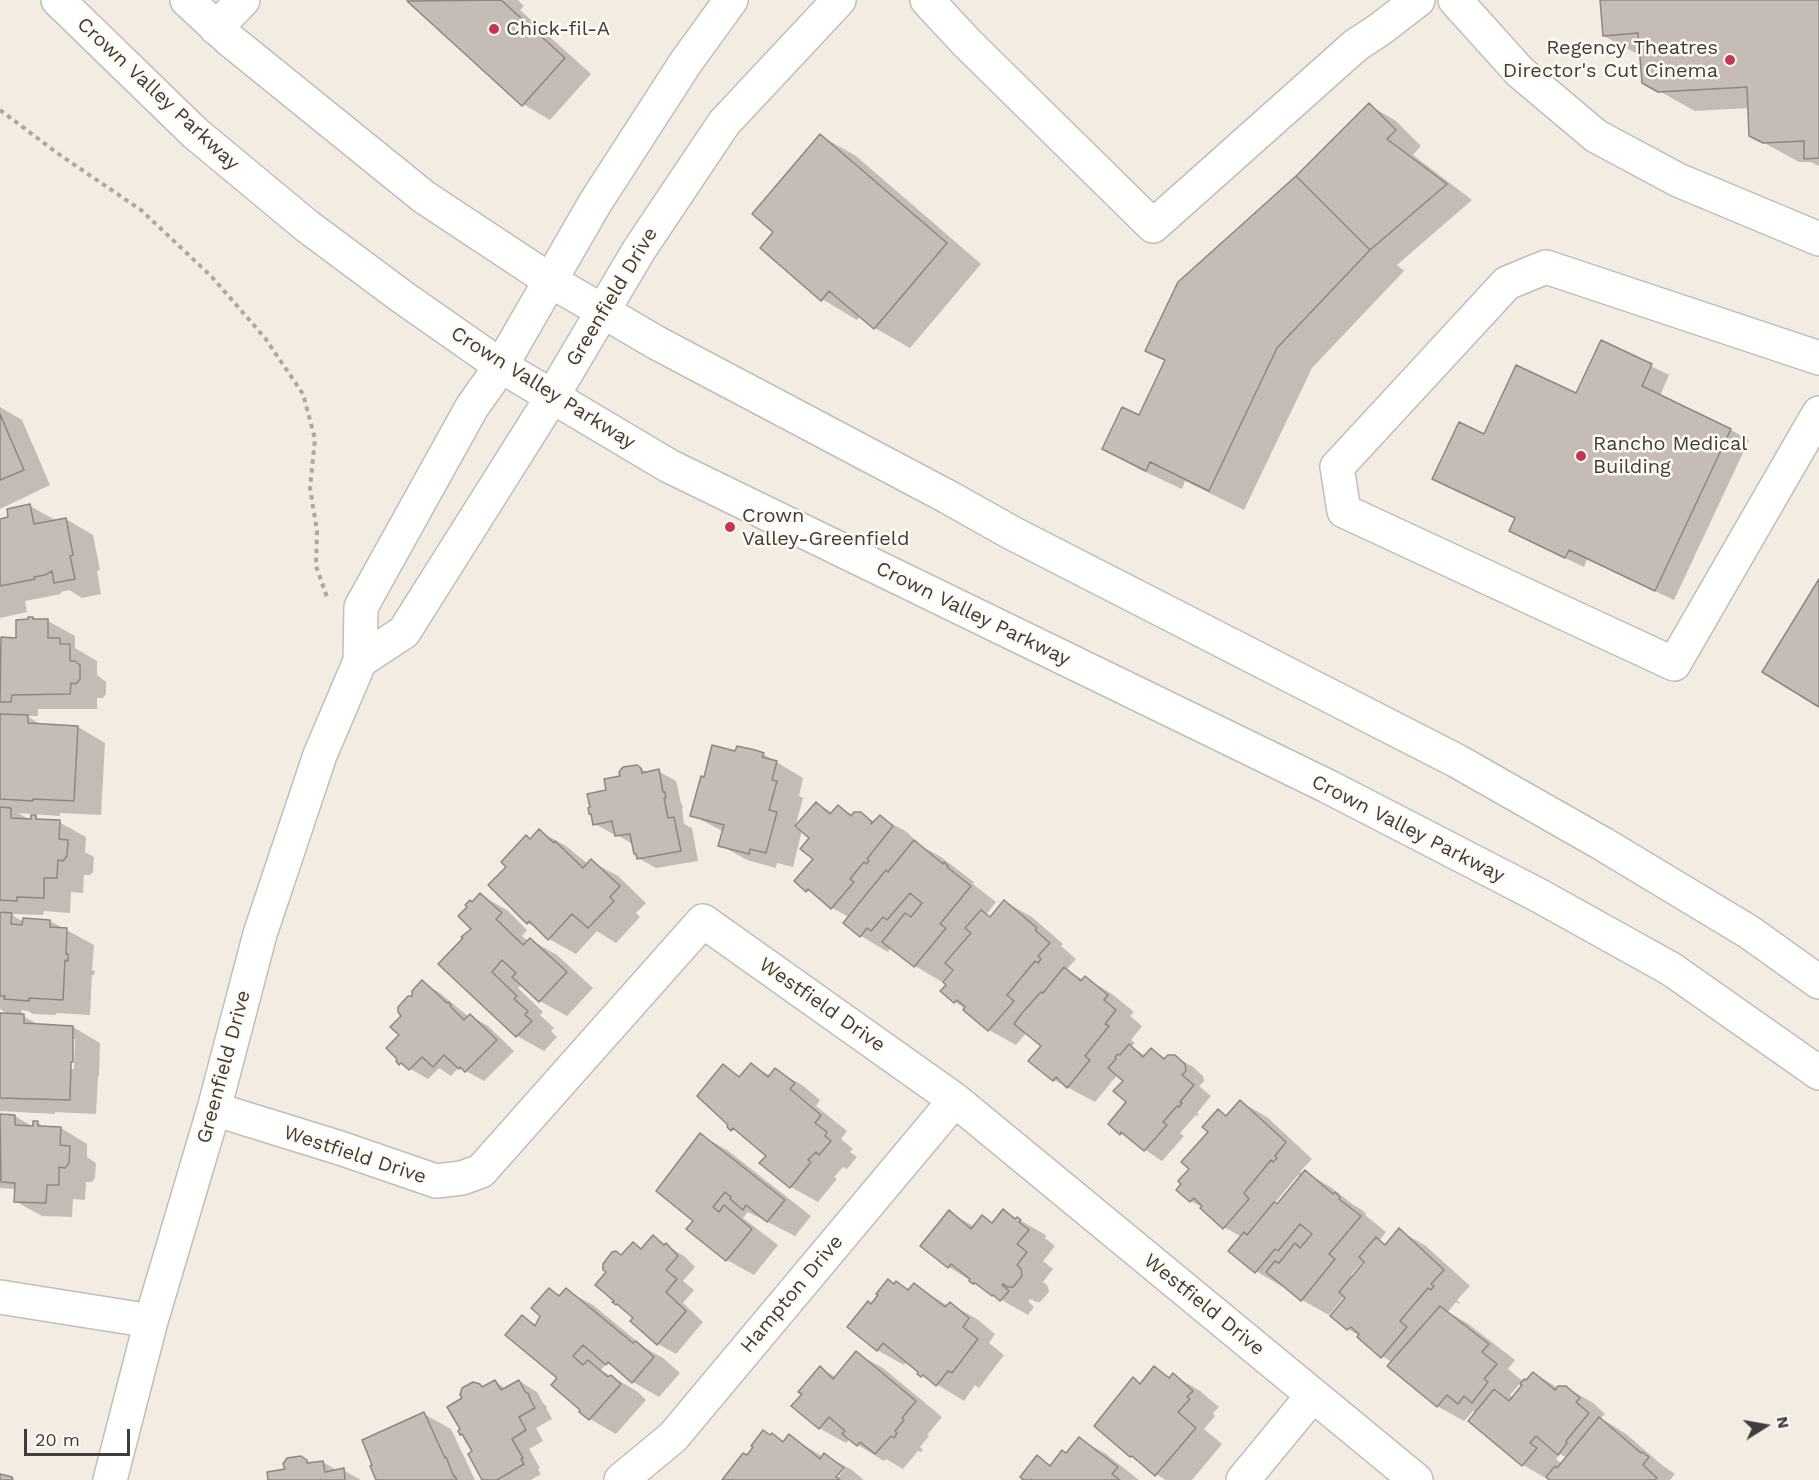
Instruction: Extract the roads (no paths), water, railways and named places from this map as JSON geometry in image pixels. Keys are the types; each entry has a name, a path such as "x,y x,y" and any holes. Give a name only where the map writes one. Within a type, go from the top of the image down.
{"main road":[{"name":"Crown Valley Parkway","path":"58,0 195,133 298,219 401,296 501,366 669,466 1327,786 1538,895 1671,969 1819,1073"},
{"path":"201,9 243,0"},
{"name":"Greenfield Drive","path":"110,1480 151,1321 214,1109 260,934 320,755 360,661 361,607 472,407 501,366 608,183 686,62 731,0"},
{"name":"Greenfield Drive","path":"360,661 404,632 552,397 639,250 724,123 838,0"},
{"path":"927,0 960,36 1153,226 1356,45 1418,0"},
{"path":"1455,0 1520,72 1596,136 1678,180 1819,239"},
{"path":"201,9 424,197 550,280 657,343 1012,533 1456,761 1603,844 1739,927 1819,982"},
{"path":"1819,358 1546,267 1507,283 1336,467 1344,511 1674,664 1819,413"},
{"name":"Westfield Drive","path":"214,1109 436,1181 462,1178 481,1171 703,921 955,1100 1416,1480"},
{"name":"Hampton Drive","path":"621,1480 673,1437 955,1100"},
{"path":"0,1298 151,1321"},
{"path":"1244,1480 1313,1395"}],"place":[{"name":"Chick-fil-A","path":"494,29"},
{"name":"Regency Theatres Director's Cut Cinema","path":"1730,60"},
{"name":"Rancho Medical Building","path":"1581,456"},
{"name":"Crown Valley-Greenfield","path":"730,527"}]}
